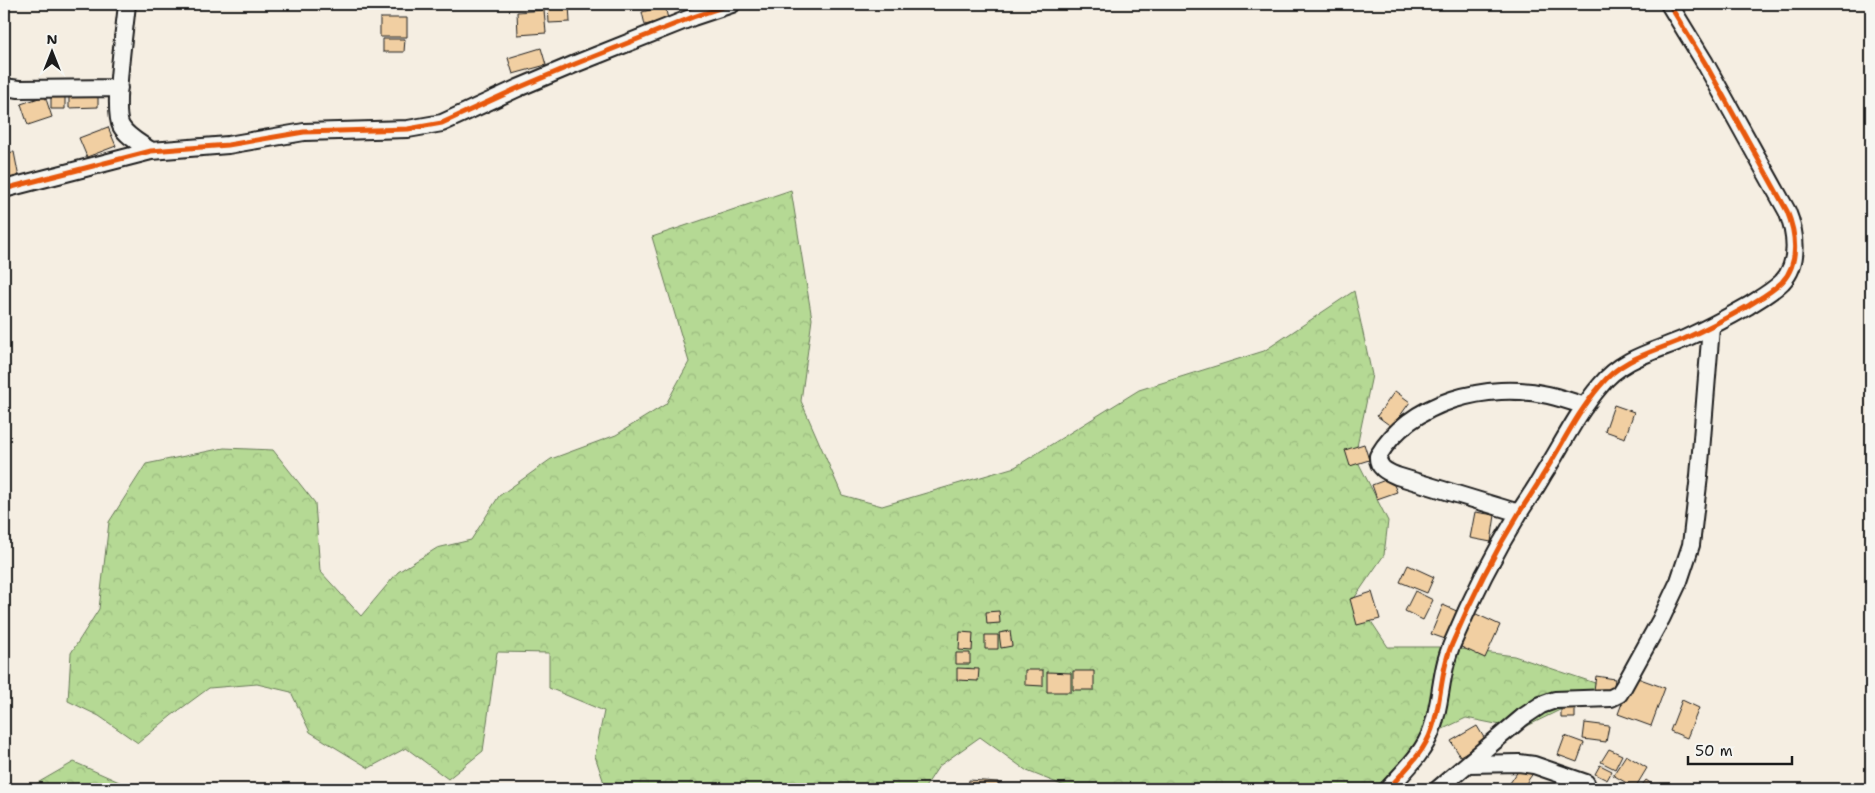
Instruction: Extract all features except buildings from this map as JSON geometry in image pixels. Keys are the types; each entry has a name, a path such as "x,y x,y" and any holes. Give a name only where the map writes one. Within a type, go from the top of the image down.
{"street":[{"path":"127,4 118,118 121,126 128,134 151,151"},
{"path":"4,189 151,151 228,145 304,132 408,129 432,126 575,64 693,17 732,4"},
{"path":"1388,789 1414,761 1428,739 1436,714 1448,653 1475,591 1519,513 1585,406 1608,376 1628,361 1711,327 1772,291 1788,274 1795,240 1794,230 1787,211 1705,63 1669,4"},
{"path":"4,87 19,89 119,88"},
{"path":"1438,789 1523,717 1540,705 1555,700 1611,698 1620,692 1630,676 1675,588 1691,545 1699,476 1711,327"},
{"path":"1519,513 1397,476 1382,468 1378,463 1378,456 1394,436 1413,418 1433,407 1471,395 1523,392 1547,395 1585,406"},
{"path":"1468,764 1518,763 1534,765 1586,783"}],"green space":[{"path":"791,190 812,319 801,401 842,495 882,506 1015,467 1139,390 1264,351 1354,291 1372,375 1355,456 1388,521 1384,555 1355,597 1388,647 1446,647 1514,656 1607,687 1521,729 1466,718 1422,739 1387,789 1072,789 1027,771 980,737 939,766 924,789 606,789 595,756 604,711 549,688 549,653 497,652 483,751 448,779 406,748 369,768 310,732 291,692 257,684 209,688 138,743 99,716 68,701 71,653 99,609 109,522 146,464 224,448 273,450 315,503 320,571 361,616 398,572 437,548 471,540 499,496 551,459 616,435 666,404 689,362 652,237"},
{"path":"74,762 135,789 27,789"}],"cycle path":[{"path":"4,189 151,151 228,145 304,132 408,129 442,123 575,64 693,17 732,4"},
{"path":"1388,789 1413,761 1429,738 1438,708 1448,654 1483,577 1509,529 1592,396 1609,376 1628,362 1684,339 1765,295 1782,282 1792,266 1795,248 1793,229 1787,211 1705,63 1669,4"}]}
